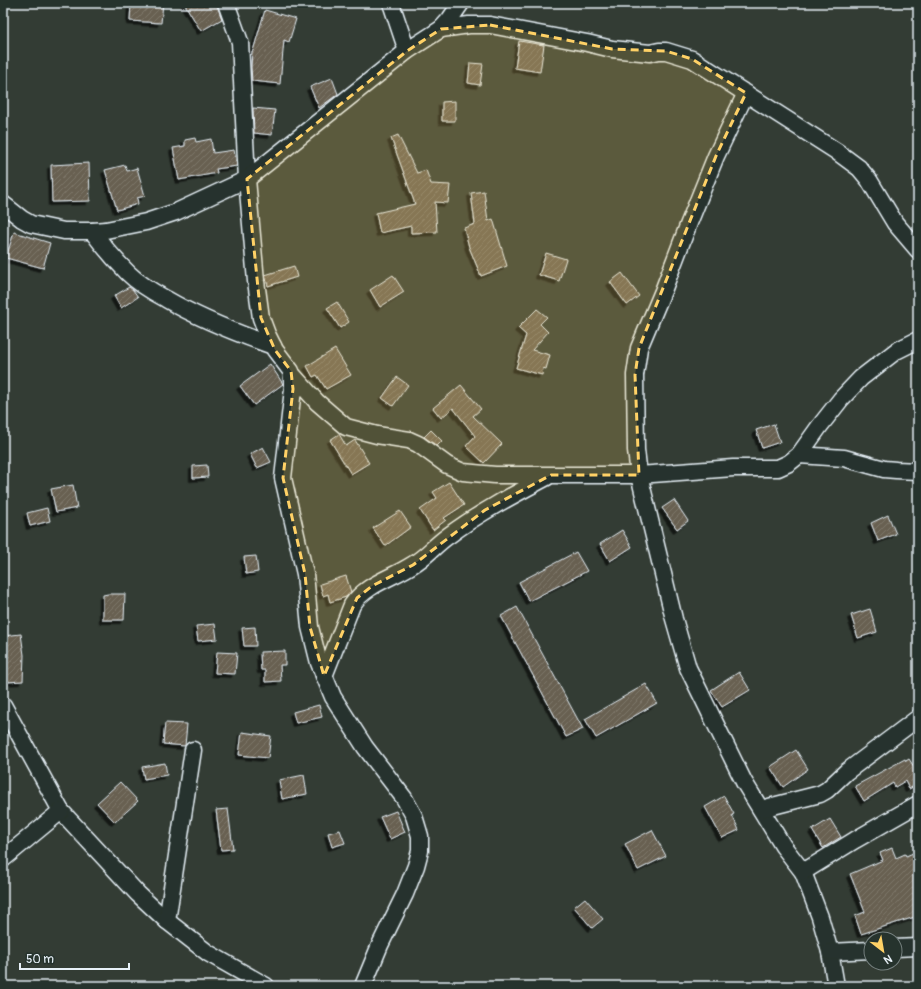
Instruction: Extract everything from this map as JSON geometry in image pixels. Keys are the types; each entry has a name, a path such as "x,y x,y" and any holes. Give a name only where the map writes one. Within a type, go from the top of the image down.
{"street":[{"path":"226,3 240,42 246,180 261,318 273,346 290,368 292,374 293,389 283,478 305,574 310,627 324,676 333,697 364,747 404,798 414,816 420,836 420,851 416,866 405,894 363,986"},
{"path":"391,3 407,51"},
{"path":"3,204 31,224 64,231 92,231 139,223 176,212 246,180 407,51 441,29 461,3"},
{"path":"441,29 469,25 490,25 573,40 612,49 650,53 666,51 692,60 746,93 859,168 881,198 895,223 918,250"},
{"path":"746,93 716,156 639,348 635,375 636,450 639,475 674,619 688,668 730,755 783,846 803,872 820,917 830,952 836,986"},
{"path":"92,231 129,274 148,289 210,322 273,346"},
{"path":"292,374 317,402 346,427 377,435 409,440 418,444 453,469 463,472 495,475 639,475 733,468 778,468 789,463 799,455 840,399 861,378 896,351 918,340"},
{"path":"799,455 844,458 884,469 918,470"},
{"path":"324,676 352,605 363,592 414,565 446,537 485,510 550,475"},
{"path":"3,705 61,811 138,894 167,921 208,953 266,986"},
{"path":"761,809 820,794 827,790 846,772 918,718"},
{"path":"167,921 193,750"},
{"path":"803,872 918,804"},
{"path":"3,859 61,811"},
{"path":"903,948 918,947"},
{"path":"830,952 863,950"}],"highlighted area":[{"path":"490,25 612,49 666,51 692,59 746,93 716,156 639,348 635,375 639,475 551,475 485,510 413,565 372,586 357,598 324,676 310,627 305,574 283,478 293,389 291,371 275,350 261,318 247,179 407,51 441,29"}],"building":[{"path":"131,3 163,3 161,23 130,21"},
{"path":"184,3 216,3 222,19 201,31"},
{"path":"265,10 296,19 289,42 284,40 280,84 252,81 252,51"},
{"path":"519,41 544,45 540,72 515,68"},
{"path":"470,63 483,64 480,85 468,83"},
{"path":"332,78 338,94 319,108 310,87"},
{"path":"455,101 455,121 442,121 442,102"},
{"path":"253,108 275,110 272,135 254,133"},
{"path":"398,135 417,173 426,170 431,184 450,185 448,203 435,202 437,232 411,233 411,226 380,233 376,213 415,204 391,138"},
{"path":"195,138 196,142 211,139 213,153 234,150 237,166 216,169 217,173 179,180 173,148 185,146 185,140"},
{"path":"89,163 90,201 52,202 51,165"},
{"path":"125,165 127,171 137,168 145,196 137,198 138,204 117,210 105,170"},
{"path":"484,191 488,221 493,219 507,266 481,276 469,247 464,228 475,224 471,193"},
{"path":"14,232 50,243 43,268 6,258"},
{"path":"546,253 566,259 559,281 539,275"},
{"path":"294,266 297,277 268,286 265,275"},
{"path":"622,273 639,296 627,305 610,282"},
{"path":"393,275 404,292 380,307 370,290"},
{"path":"129,287 138,297 121,308 114,296"},
{"path":"337,302 349,322 340,328 327,308"},
{"path":"537,309 547,317 540,324 548,332 532,350 550,355 546,369 543,368 542,375 516,368 526,335 518,328"},
{"path":"335,349 351,375 326,389 317,375 313,377 307,366"},
{"path":"270,364 283,384 254,405 240,386"},
{"path":"397,377 408,385 393,406 382,398"},
{"path":"461,385 481,409 473,416 502,444 484,463 466,446 475,436 453,408 441,418 433,408"},
{"path":"774,424 780,442 762,448 756,430"},
{"path":"431,430 442,441 437,446 424,437"},
{"path":"339,434 346,446 355,440 369,463 351,474 330,440"},
{"path":"263,447 271,462 257,468 250,454"},
{"path":"207,465 208,477 193,478 193,466"},
{"path":"449,482 464,505 444,518 446,520 433,530 420,510 437,498 433,492"},
{"path":"73,485 77,508 56,512 51,489"},
{"path":"674,500 688,521 677,529 662,508"},
{"path":"47,508 50,521 30,526 27,513"},
{"path":"400,511 411,527 385,546 373,528"},
{"path":"888,515 896,534 878,541 871,523"},
{"path":"622,530 632,547 610,561 600,544"},
{"path":"576,552 587,571 529,601 519,582"},
{"path":"256,556 258,572 246,574 244,557"},
{"path":"346,576 351,592 346,597 330,602 328,594 323,596 320,584"},
{"path":"125,594 124,620 103,620 103,595"},
{"path":"517,607 583,729 566,737 501,616"},
{"path":"870,609 877,632 858,638 851,615"},
{"path":"215,624 217,639 198,641 196,626"},
{"path":"255,627 256,646 244,646 242,628"},
{"path":"21,634 24,655 23,681 6,682 4,658 3,659 3,636"},
{"path":"285,651 285,665 280,665 281,681 265,682 265,670 261,670 260,652"},
{"path":"217,652 237,653 235,674 215,673"},
{"path":"739,672 750,690 722,707 711,690"},
{"path":"646,684 657,703 596,738 585,719"},
{"path":"319,705 322,717 296,723 293,712"},
{"path":"165,723 187,724 185,746 163,744"},
{"path":"242,732 271,736 268,758 239,755"},
{"path":"796,750 808,769 783,787 770,767"},
{"path":"905,759 906,761 909,759 918,773 918,784 909,789 905,781 895,787 893,783 864,801 855,786"},
{"path":"165,763 167,775 144,779 142,767"},
{"path":"304,775 307,794 282,799 279,780"},
{"path":"120,782 138,801 115,822 97,803"},
{"path":"724,796 734,814 732,815 739,830 722,838 705,807"},
{"path":"228,809 233,849 221,850 216,810"},
{"path":"396,811 405,832 390,839 380,817"},
{"path":"830,819 841,837 823,848 812,830"},
{"path":"340,830 345,843 332,847 328,833"},
{"path":"652,830 666,856 638,870 625,844"},
{"path":"892,848 896,858 918,851 918,916 870,931 863,931 863,933 861,934 855,916 865,912 850,874 883,860 880,853"},
{"path":"585,898 603,919 592,928 574,907"}]}
